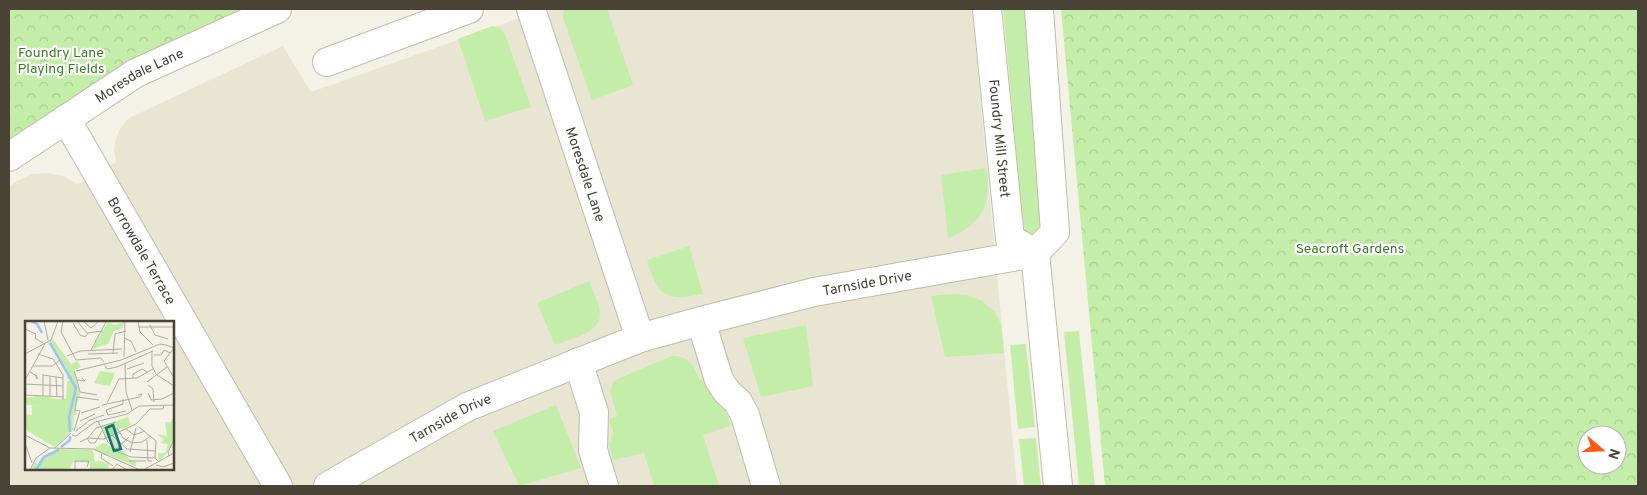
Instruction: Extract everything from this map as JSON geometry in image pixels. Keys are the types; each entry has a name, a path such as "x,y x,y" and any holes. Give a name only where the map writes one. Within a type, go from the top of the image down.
{"street":[{"name":"Moresdale Lane","path":"9,157 136,73 277,9"},
{"path":"327,62 469,9"},
{"name":"Moresdale Lane","path":"530,9 640,338"},
{"name":"Foundry Mill Street","path":"987,9 1010,239 1035,253"},
{"path":"1038,9 1055,232 1035,253 1058,486"},
{"name":"Borrowdale Terrace","path":"66,119 278,486"},
{"name":"Tarnside Drive","path":"328,486 467,407 640,338 814,292 1035,253"},
{"path":"701,321 719,380 727,392 738,402 744,414 766,486"},
{"path":"578,362 594,412 593,450 604,486"}],"shaded area":[{"path":"545,9 972,9 1017,486 9,486 9,187 32,174 48,173 63,176 78,184 116,162 114,150 116,138 121,127 129,118 283,46 311,92"}],"green space":[{"name":"Foundry Lane Playing Fields","path":"9,9 277,9 9,157"},
{"path":"564,9 607,9 633,85 592,100 563,18"},
{"path":"1003,9 1025,9 1044,223 1034,236 1027,234 1023,228"},
{"name":"Seacroft Gardens","path":"1061,9 1638,9 1638,486 1105,486"},
{"path":"492,26 500,28 505,34 531,107 485,121 458,39"},
{"path":"987,168 986,202 982,211 970,226 948,238 941,175"},
{"path":"689,246 703,294 685,297 667,295 656,284 647,260"},
{"path":"589,281 598,304 600,319 591,330 555,345 537,303"},
{"path":"968,295 982,301 994,311 1001,324 1004,353 945,357 931,296"},
{"path":"806,325 813,386 761,397 743,338"},
{"path":"1079,331 1095,486 1079,486 1064,332"},
{"path":"1026,344 1035,427 1018,429 1010,345"},
{"path":"672,356 678,356 687,360 696,371 700,381 706,379 724,406 731,426 703,435 719,486 654,486 644,453 613,460 609,444 613,434 609,419 617,416 610,391 613,382"},
{"path":"556,405 581,468 519,486 493,431"},
{"path":"1036,438 1041,486 1024,486 1019,439"}]}
